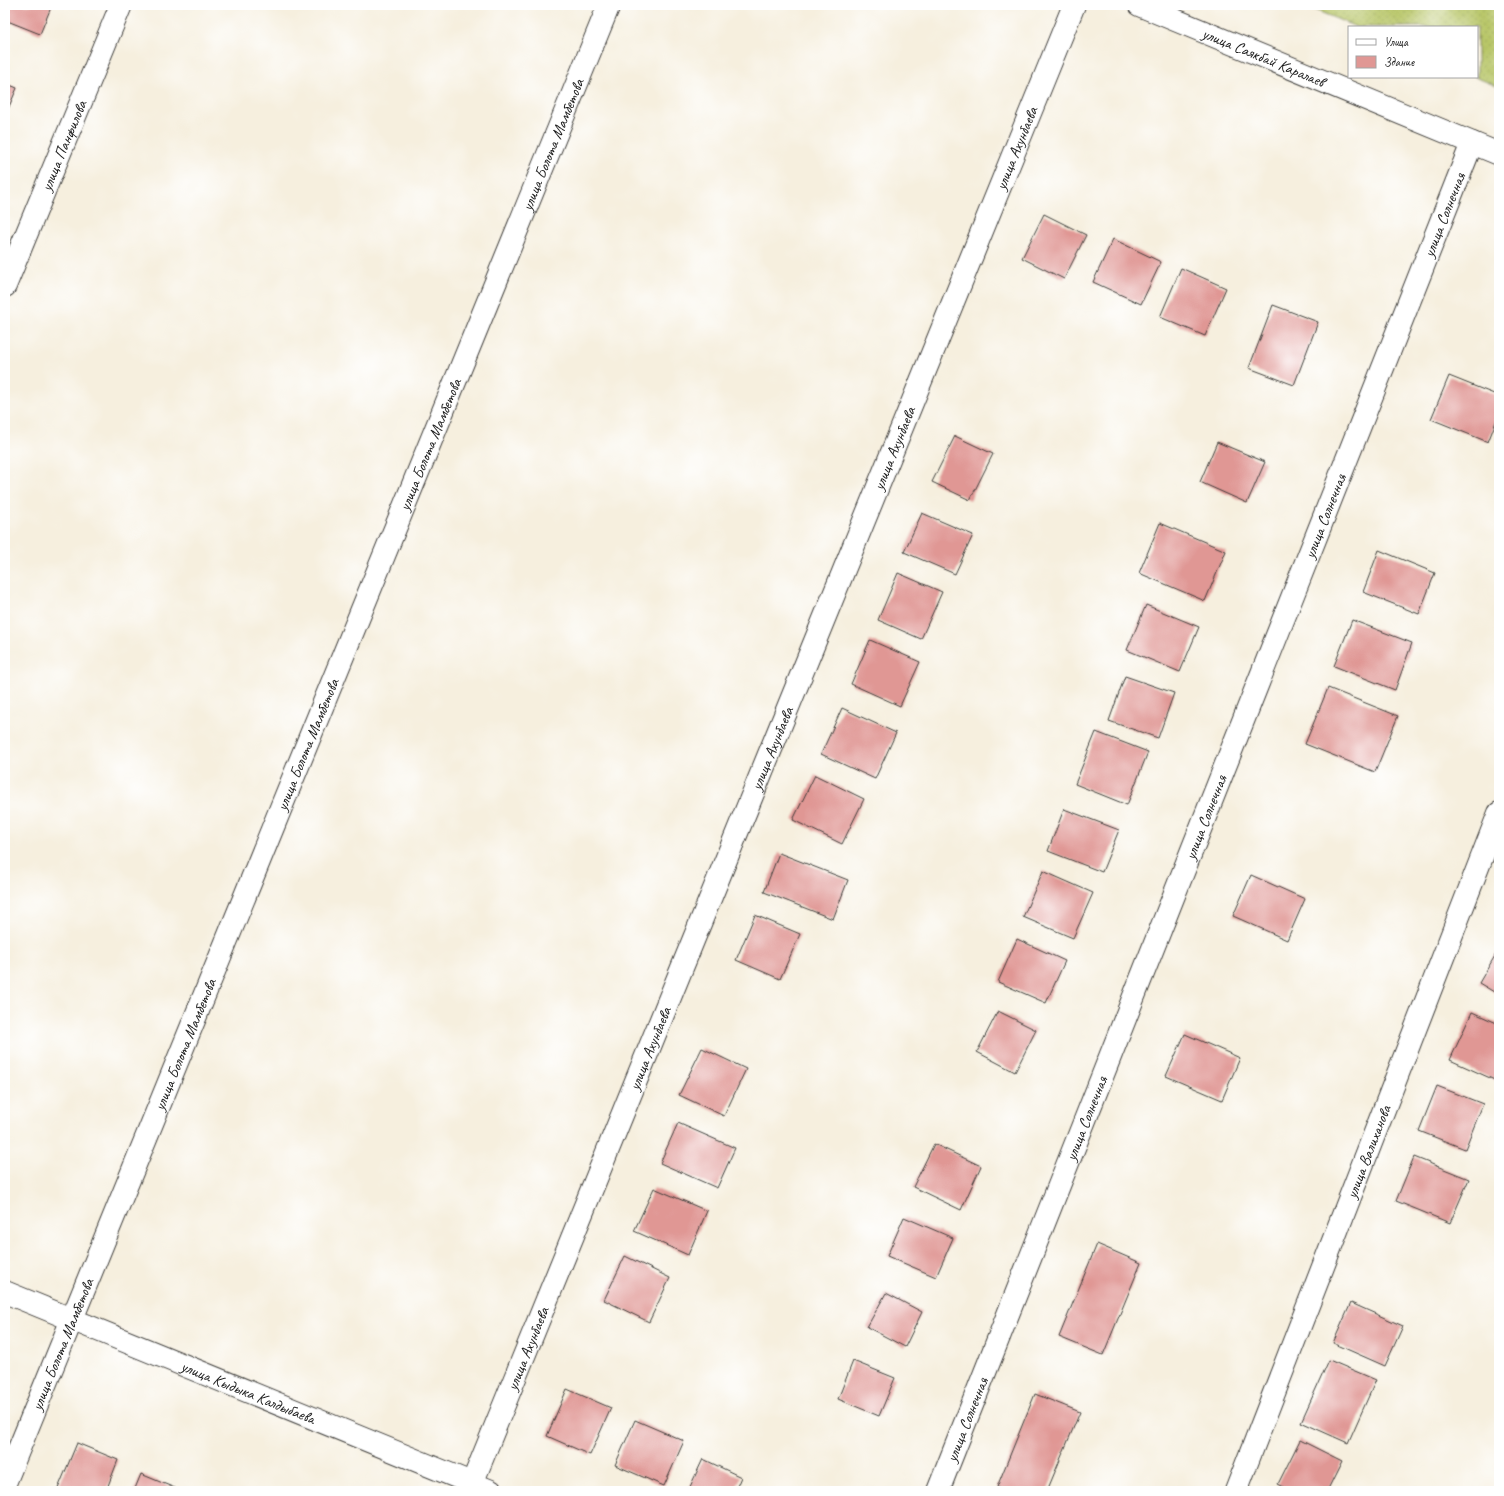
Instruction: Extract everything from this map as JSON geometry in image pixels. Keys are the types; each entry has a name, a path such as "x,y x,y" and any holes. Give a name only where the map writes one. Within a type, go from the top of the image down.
{"street":[{"name":"улица Панфилова","path":"5,286 122,5"},
{"name":"улица Болота Мамбетова","path":"5,1483 609,5"},
{"name":"улица Ахунбаева","path":"478,1488 1074,5"},
{"name":"улица Саякбай Каралаев","path":"1139,5 1499,154"},
{"name":"улица Солнечная","path":"938,1491 1472,143"},
{"name":"улица Валиханова","path":"1236,1491 1499,813"},
{"name":"улица Кыдыка Калдыбаева","path":"5,1292 478,1488"}],"green space":[{"path":"1303,5 1499,5 1499,87 1477,78 1478,26 1354,26"}],"building":[{"path":"5,5 52,5 40,34 5,20"},
{"path":"5,83 17,88 5,116"},
{"path":"1044,214 1086,235 1064,279 1022,258"},
{"path":"1113,239 1161,262 1141,304 1093,282"},
{"path":"1181,268 1226,288 1205,336 1160,317"},
{"path":"1273,305 1318,322 1294,385 1249,368"},
{"path":"1449,376 1499,396 1499,414 1488,442 1431,419"},
{"path":"955,436 993,454 970,500 932,482"},
{"path":"1217,442 1265,462 1247,503 1200,482"},
{"path":"922,513 973,535 955,574 904,552"},
{"path":"1160,523 1226,551 1205,601 1139,573"},
{"path":"1379,550 1435,573 1419,614 1363,592"},
{"path":"898,573 942,592 921,639 878,620"},
{"path":"1146,605 1199,627 1180,672 1127,650"},
{"path":"1352,620 1412,643 1395,690 1334,666"},
{"path":"870,640 920,662 900,706 851,684"},
{"path":"1125,676 1174,693 1158,738 1109,721"},
{"path":"1328,688 1398,716 1375,772 1305,744"},
{"path":"842,708 896,733 875,779 821,754"},
{"path":"1096,732 1148,752 1127,805 1075,784"},
{"path":"815,775 864,799 842,844 793,820"},
{"path":"1064,809 1119,830 1102,872 1048,851"},
{"path":"779,853 848,880 833,919 764,892"},
{"path":"1043,871 1093,893 1073,938 1023,917"},
{"path":"1251,875 1305,899 1287,940 1233,916"},
{"path":"755,915 800,934 780,979 736,960"},
{"path":"1017,939 1065,961 1046,1003 998,982"},
{"path":"1499,949 1499,995 1479,983"},
{"path":"998,1011 1036,1030 1015,1072 977,1052"},
{"path":"1472,1012 1499,1024 1499,1082 1450,1060"},
{"path":"1185,1034 1240,1058 1222,1100 1166,1076"},
{"path":"702,1048 746,1069 724,1116 679,1095"},
{"path":"1437,1086 1483,1104 1465,1149 1419,1131"},
{"path":"678,1123 735,1148 717,1188 660,1163"},
{"path":"934,1144 981,1166 961,1210 913,1187"},
{"path":"1414,1157 1469,1179 1450,1223 1396,1201"},
{"path":"654,1188 707,1211 688,1255 634,1231"},
{"path":"904,1217 953,1238 936,1277 887,1256"},
{"path":"1097,1244 1141,1263 1103,1355 1059,1337"},
{"path":"625,1256 670,1278 649,1322 604,1300"},
{"path":"886,1293 922,1312 905,1347 867,1327"},
{"path":"1351,1303 1403,1326 1385,1366 1333,1343"},
{"path":"1329,1360 1376,1380 1348,1443 1301,1422"},
{"path":"853,1361 895,1378 879,1416 838,1399"},
{"path":"567,1389 611,1408 590,1455 547,1436"},
{"path":"1035,1394 1080,1412 1047,1491 1007,1491 997,1487"},
{"path":"635,1420 684,1441 664,1486 615,1465"},
{"path":"1300,1440 1342,1461 1327,1491 1292,1491 1278,1484"},
{"path":"77,1443 118,1460 106,1491 57,1491"},
{"path":"703,1459 741,1477 735,1491 688,1491"},
{"path":"141,1474 182,1491 134,1491"}]}
